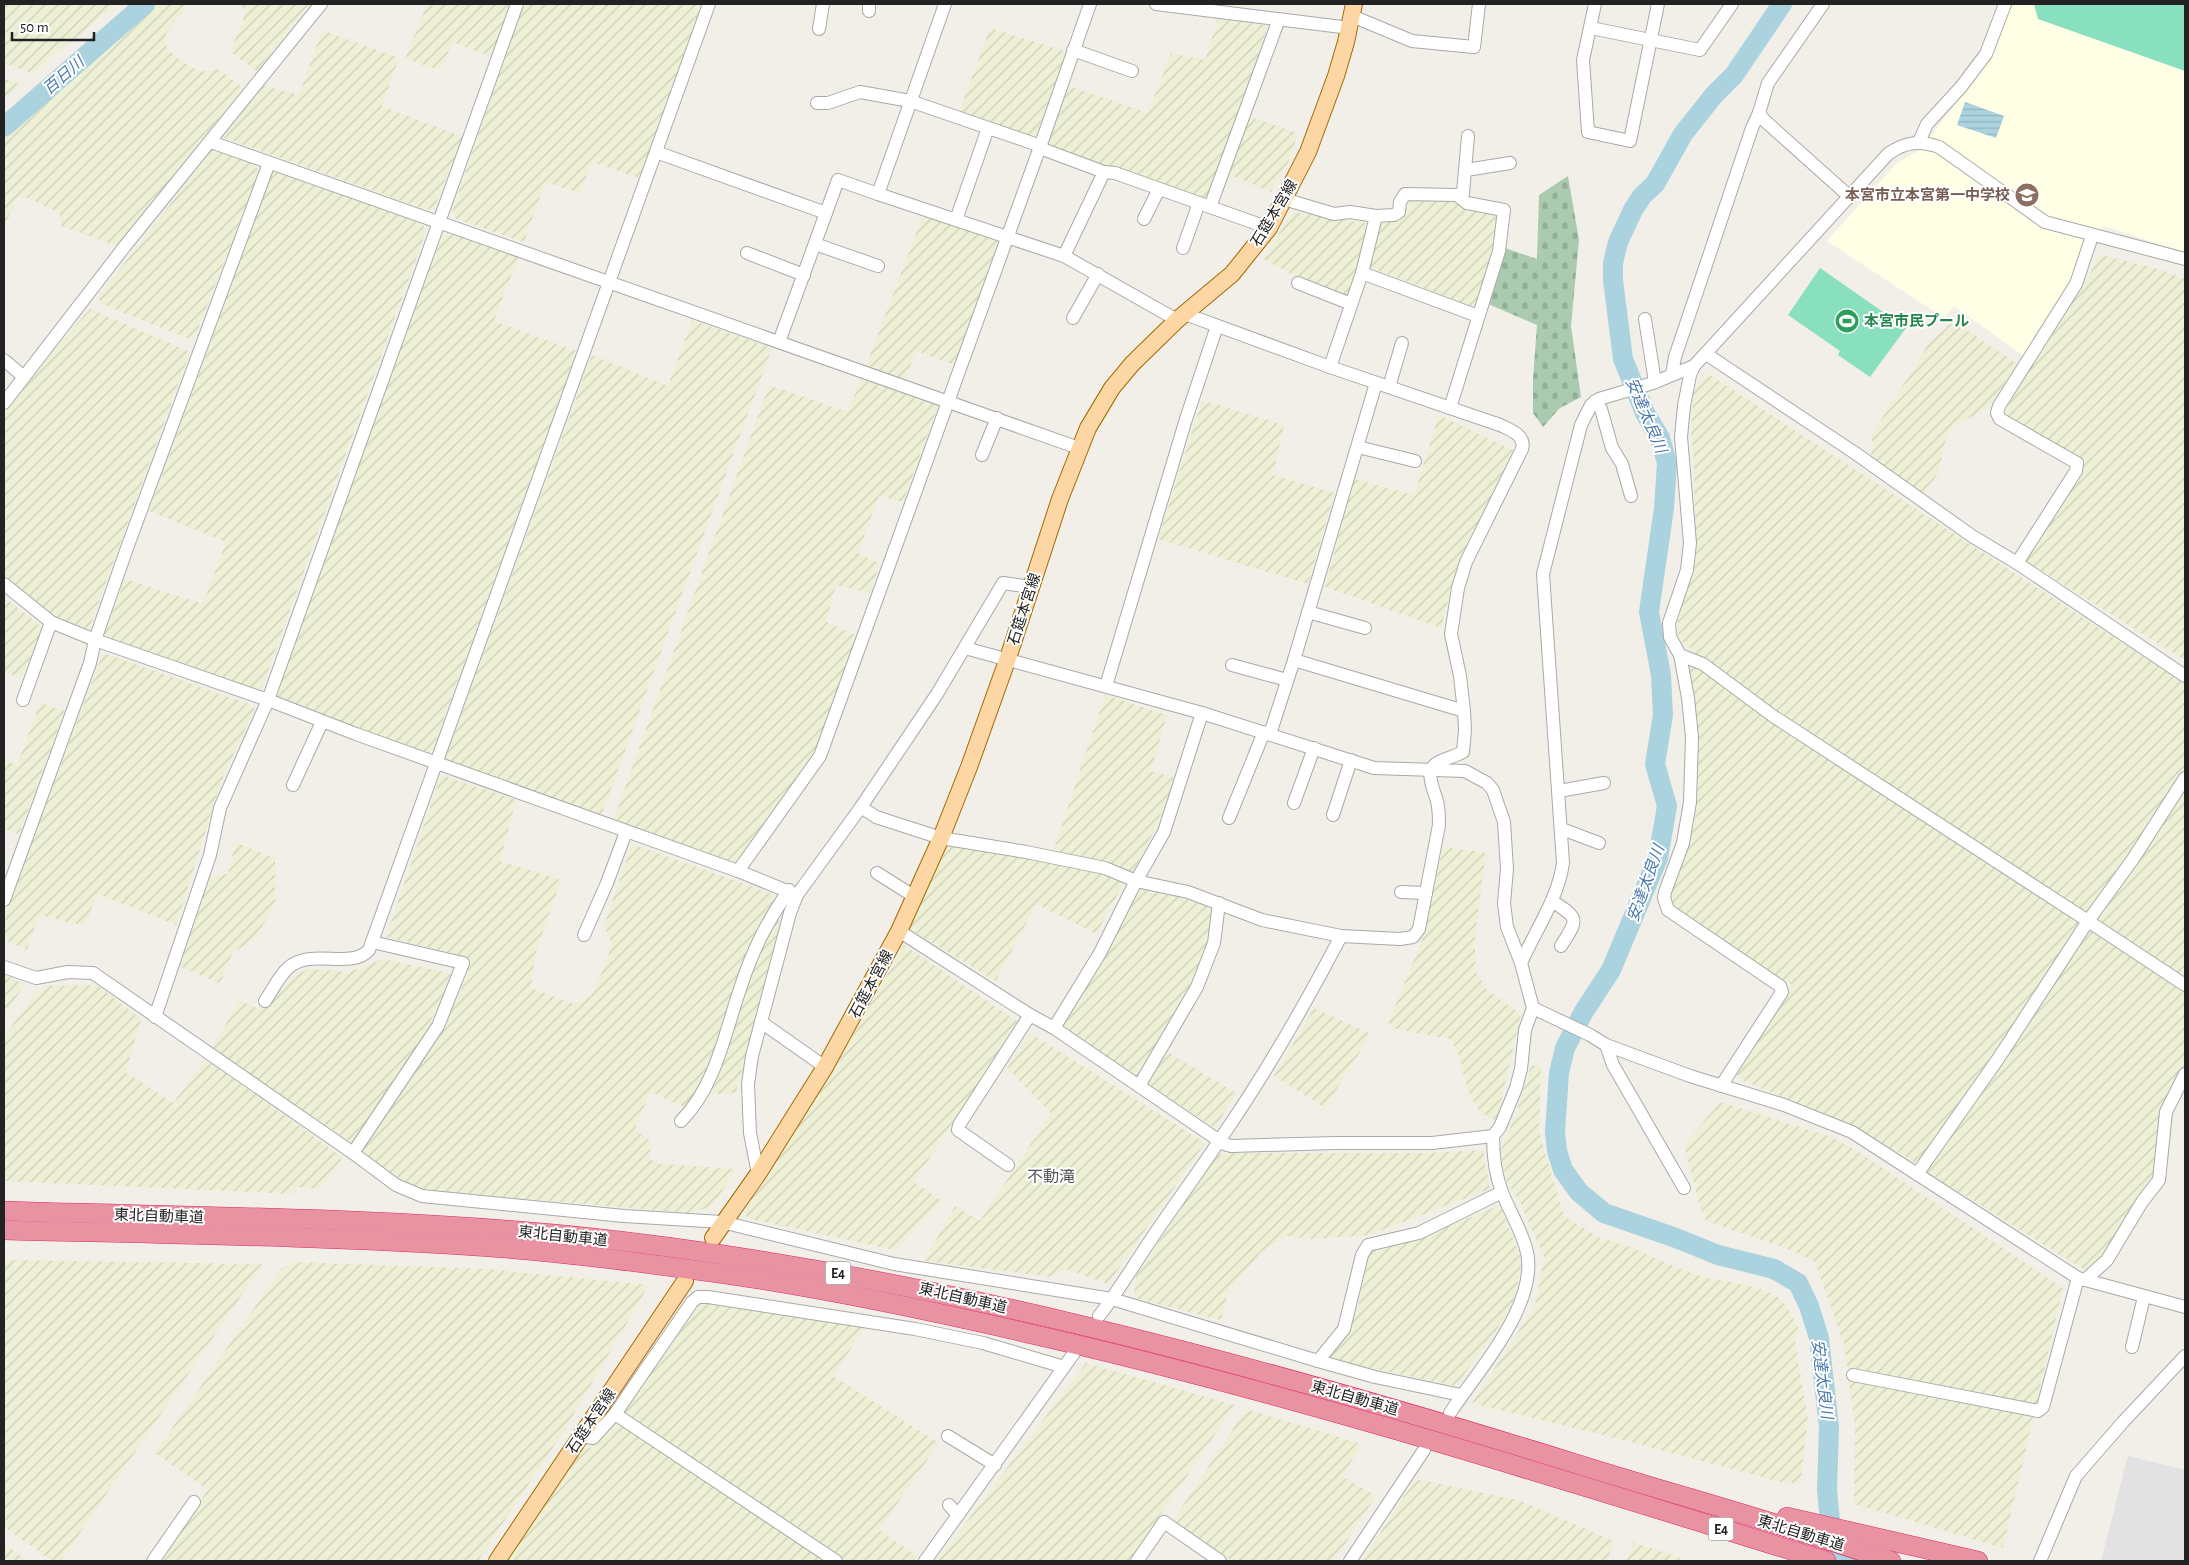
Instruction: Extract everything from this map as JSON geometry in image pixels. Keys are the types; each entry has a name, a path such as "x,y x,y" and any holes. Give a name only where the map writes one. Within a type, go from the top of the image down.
{"highway":[{"name":"東北自動車道","path":"4,1211 386,1223 496,1230 578,1237 740,1258 834,1272 902,1285 1006,1308 1249,1368 1452,1426 1645,1495 1795,1557 1826,1561"},
{"name":"東北自動車道","path":"4,1230 382,1241 494,1248 654,1265 831,1291 1003,1327 1152,1363 1645,1495 1796,1525 1869,1545 1891,1561"},
{"path":"1869,1545 1978,1561"}],"main road":[{"name":"石筵本宮線","path":"712,1238 758,1174 825,1067 899,931 941,838 1008,658 1079,448 1088,428 1112,388 1132,364 1181,317 1232,274 1269,228 1308,152 1336,76 1352,16"},
{"name":"石筵本宮線","path":"498,1561 685,1281"}],"street":[{"path":"4,403 125,246 321,4"},
{"path":"155,1017 210,855 220,808 268,700 517,4"},
{"path":"265,1000 287,968 304,958 353,958 365,955 372,942 709,4"},
{"path":"819,29 823,4"},
{"path":"878,194 945,4"},
{"path":"738,871 820,756 1008,237 1090,4"},
{"path":"1156,4 1278,19 1352,16 1412,41 1474,47 1479,4"},
{"path":"1595,4 1591,28 1582,60 1588,132 1630,141 1658,4"},
{"path":"1591,28 1700,50 1732,4"},
{"path":"1672,374 1675,357 1768,83 1823,4"},
{"path":"1919,142 1927,124 1986,54 2005,4"},
{"path":"1183,248 1204,205 1278,19"},
{"path":"1074,50 1132,71"},
{"path":"817,103 828,103 860,92 910,101 1104,172 1116,173 1269,228"},
{"path":"1759,113 1764,120 1850,197"},
{"path":"956,220 988,128"},
{"path":"1284,199 1334,214 1350,212 1376,216 1394,215 1399,212 1400,202 1405,194 1457,195 1463,193 1468,136"},
{"path":"211,142 1079,448"},
{"path":"1721,1086 1782,992 1780,986 1668,910 1665,905 1665,892 1683,843 1690,802 1692,737 1688,698 1680,655 1670,637 1669,623 1687,570 1690,543 1681,437 1684,406 1690,375 1694,366 1888,154 1906,143 1919,142 1940,147 2045,222 2092,236 2185,259"},
{"path":"656,152 826,213"},
{"path":"1466,170 1510,163"},
{"path":"4,900 90,663 95,640 130,540 269,164"},
{"path":"1064,256 1104,172"},
{"path":"779,342 838,180 1064,256 1181,317 1217,326 1330,368 1500,425 1521,438 1523,445 1466,562 1458,588 1451,634 1460,676 1464,711 1463,752 1438,762 1432,771 1431,782 1439,815 1419,929 1414,937 1400,939 1341,936 1262,920 1188,892 1136,881 1105,868 1026,852 941,838 876,817 861,808"},
{"path":"1144,219 1159,189"},
{"path":"1450,408 1499,251 1504,210 1467,203 1457,195"},
{"path":"1330,368 1362,273 1376,216"},
{"path":"2017,562 2076,471 2077,463 2000,419 1997,413 1999,406 2076,284 2092,236"},
{"path":"815,244 878,266"},
{"path":"747,253 804,276"},
{"path":"1362,273 1478,316"},
{"path":"1073,318 1098,274"},
{"path":"1298,283 1351,304"},
{"path":"1645,319 1654,382"},
{"path":"1106,686 1186,419 1217,326"},
{"path":"1390,387 1402,343"},
{"path":"1706,354 1855,453 1972,536 2017,562 2185,676"},
{"path":"4,360 24,377"},
{"path":"1521,964 1552,901 1563,863 1543,574 1581,425 1597,400 1654,382 1694,366"},
{"path":"1229,818 1267,733 1294,660 1376,383"},
{"path":"1597,400 1612,448 1622,464 1630,496"},
{"path":"982,455 997,418"},
{"path":"1358,447 1415,461"},
{"path":"681,1121 692,1110 708,1082 741,984 764,929 861,808 937,694 1003,583 1031,587"},
{"path":"4,584 51,622 95,640 268,700 322,722 793,892"},
{"path":"1308,612 1366,628"},
{"path":"23,700 51,622"},
{"path":"965,648 1008,658 1202,713 1374,768 1432,771 1455,770 1472,773 1487,783 1493,790 1504,822 1506,840 1507,869 1504,904 1507,927 1521,964 1533,1008 1524,1030 1521,1070 1516,1088 1500,1127 1493,1136 1494,1159 1502,1192 1526,1247 1529,1261 1527,1286 1517,1313 1450,1413"},
{"path":"1680,655 1703,664 1773,716 2185,985"},
{"path":"1294,660 1464,711"},
{"path":"1232,665 1287,680"},
{"path":"1054,1028 1100,953 1136,881 1164,832 1202,713"},
{"path":"293,785 322,722"},
{"path":"1294,803 1314,748"},
{"path":"1333,815 1351,760"},
{"path":"1917,1174 1998,1059 2088,921 2133,859 2185,778"},
{"path":"1559,791 1604,783"},
{"path":"1562,829 1599,843"},
{"path":"584,935 607,884 626,832"},
{"path":"877,873 914,897"},
{"path":"758,1174 750,1133 747,1095 752,1056 790,912 793,892"},
{"path":"1401,892 1426,892"},
{"path":"1552,901 1568,911 1574,919 1574,925 1561,946"},
{"path":"1139,1086 1197,986 1214,943 1219,903"},
{"path":"899,931 1030,1015 1054,1028 1220,1141 1231,1146 1432,1143 1493,1136"},
{"path":"1099,1316 1163,1220 1220,1141 1280,1046 1341,936"},
{"path":"353,1153 438,1026 464,963 372,942"},
{"path":"4,967 36,978 68,972 92,973 353,1153 396,1185 422,1196 624,1216 722,1222 894,1264 1112,1299 1375,1377 1461,1396"},
{"path":"1533,1008 1590,1035 1606,1046 1721,1086 1784,1105 1852,1132 2082,1279 2185,1307"},
{"path":"1008,1165 958,1130 959,1125 1030,1015"},
{"path":"761,1022 825,1067"},
{"path":"1606,1046 1613,1065 1684,1188"},
{"path":"1853,1375 2038,1411 2043,1406 2082,1279 2107,1260 2142,1202 2159,1180 2166,1112 2185,1074"},
{"path":"1318,1361 1344,1329 1362,1255 1368,1245 1419,1233 1502,1192"},
{"path":"581,1436 593,1438 615,1414 692,1302 698,1297 915,1329 982,1343 1064,1367"},
{"path":"2132,1347 2144,1297"},
{"path":"925,1561 1074,1353"},
{"path":"2040,1561 2076,1476 2123,1422 2185,1356"},
{"path":"615,1414 836,1561"},
{"path":"948,1436 995,1465"},
{"path":"1350,1561 1424,1450"},
{"path":"152,1561 194,1502"},
{"path":"949,1505 958,1515"},
{"path":"1137,1561 1164,1522 1220,1561"}],"shaded area":[{"path":"4,4 117,4 32,73 4,63"},
{"path":"160,4 189,4 166,34 167,49 180,60 200,72 218,69 243,88 117,246 61,226 60,215 52,209 25,197 18,198 4,226 4,135"},
{"path":"239,4 309,4 257,71 230,52 246,10"},
{"path":"427,4 509,4 492,57 453,42 440,70 405,59"},
{"path":"523,4 703,4 639,178 592,162 580,193 545,182 524,242 456,219 452,211"},
{"name":"本宮市立本宮第一中学校","path":"2009,4 2185,4 2185,252 2103,226 2024,356 1954,306 1944,318 1827,241 1896,164 1921,149 1990,58"},
{"path":"1218,19 1264,25 1267,29 1208,202 1047,146 1069,86 1148,113 1171,53 1205,60"},
{"path":"990,28 1067,52 1035,137 959,112"},
{"path":"322,30 399,58 382,106 463,137 433,210 425,209 224,138 262,85 299,95"},
{"path":"4,78 21,85 4,99"},
{"path":"1248,116 1298,133 1289,161 1271,192 1228,174"},
{"path":"213,149 255,164 259,172 196,334 189,339 102,304 98,297"},
{"path":"276,170 422,223 426,231 262,688 256,691 105,638 105,633 125,579 203,604 226,542 149,511 272,174"},
{"path":"1458,199 1464,206 1495,215 1498,224 1494,249 1475,308 1367,266 1381,225 1401,218 1409,210 1410,202"},
{"path":"1293,212 1369,224 1348,296 1297,277 1263,259"},
{"path":"923,215 997,241 1000,246 955,365 916,351 905,380 866,366"},
{"path":"454,234 518,257 494,321 577,351 433,749 424,754 279,702 275,692 442,236"},
{"path":"2098,254 2162,270 2185,279 2185,660 2027,562 2026,555 2083,468 2079,459 2008,418 2006,409 2075,295 2089,277"},
{"path":"90,309 190,352 89,629 55,618 4,576 4,414 58,345"},
{"path":"692,320 772,348 600,819 447,764 446,757 592,355 668,386"},
{"path":"1954,321 2017,364 1988,408 1951,428 1946,439 1938,473 1924,494 1871,459 1872,434 1930,342"},
{"path":"1707,373 2185,684 2185,975 2178,989 2185,994 2185,1066 2165,1102 2155,1178 2108,1249 2089,1270 2083,1269 1932,1175 1905,1156 1836,1118 1743,1081 1737,1074 1793,986 1670,909 1668,896 1695,821 1698,748 1692,685 1686,670 1694,651 1679,639 1677,633 1678,621 1696,555 1694,462 1691,433 1693,393"},
{"path":"861,379 938,406 903,502 879,496 858,553 880,564 870,593 836,585 826,622 858,636 816,753 734,868 612,824 769,385 848,412"},
{"path":"1202,400 1284,425 1273,475 1335,493 1308,584 1158,539"},
{"path":"1439,415 1515,451 1453,581 1441,628 1325,587 1354,479 1414,495"},
{"path":"4,597 44,629 20,679 4,671"},
{"path":"103,653 249,704 255,709 222,779 176,925 98,894 84,926 39,915 27,950 4,939 4,915"},
{"path":"1105,695 1167,715 1151,771 1175,778 1157,825 1137,865 1119,892 1096,934 1036,904 996,981 909,929 948,845 1050,861"},
{"path":"40,703 65,711 19,834 4,829 4,759 17,765"},
{"path":"441,775 516,800 500,861 561,880 535,955 531,988 574,1004 591,996 603,970 612,944 604,925 632,844 776,895 780,928 736,1093 714,1094 692,1099 685,1107 650,1092 635,1129 652,1142 648,1158 660,1164 736,1169 712,1207 688,1213 426,1190 407,1185 359,1152 428,1053 460,993 468,971 468,957 386,937"},
{"path":"237,843 275,858 275,905 257,935 249,943 233,952 222,979 218,983 179,966 209,878 228,874"},
{"path":"1443,847 1486,853 1475,936 1475,970 1487,990 1521,1014 1497,1119 1491,1119 1480,1112 1473,1101 1466,1085 1459,1056 1451,1039 1390,1028 1389,1021 1422,940"},
{"path":"1140,888 1197,898 1212,905 1212,931 1197,972 1156,1045 1236,1093 1215,1128 1061,1026 1101,960"},
{"path":"904,945 1018,1022 914,1182 942,1201 895,1250 746,1218 744,1206 837,1064"},
{"path":"383,959 449,973 451,978 422,1039 354,1144 212,1049 239,1000 261,1010 270,1005 294,976 308,969 349,972"},
{"path":"4,975 25,984 4,1015"},
{"path":"97,985 141,1019 126,1072 173,1103 207,1059 339,1155 341,1160 320,1189 297,1187 293,1194 4,1181 4,1037 37,991 45,986"},
{"path":"1314,1008 1371,1034 1325,1108 1274,1076"},
{"path":"1030,1033 1205,1143 1108,1284 1066,1269 1051,1277 924,1261 955,1206 980,1221 1051,1113 1007,1068"},
{"path":"1531,1065 1541,1066 1539,1133 1564,1216 1598,1237 1633,1248 1678,1268 1703,1277 1755,1287 1777,1296 1788,1308 1800,1331 1794,1336 1808,1420 1800,1484 1780,1482 1639,1444 1472,1403 1535,1306 1544,1257 1520,1202 1507,1182 1500,1152 1516,1113"},
{"path":"1720,1102 1832,1137 1860,1153 2063,1288 2003,1548 1854,1504 1855,1426 1844,1344 1815,1262 1788,1249 1706,1221 1700,1207 1684,1145"},
{"path":"1483,1150 1490,1189 1369,1235 1309,1239 1287,1236 1262,1251 1228,1292 1221,1320 1134,1298 1136,1276 1217,1155 1231,1153 1423,1153"},
{"path":"1500,1205 1522,1261 1518,1282 1513,1302 1503,1320 1456,1386 1327,1359 1348,1334 1358,1307 1370,1250 1412,1241"},
{"path":"4,1260 263,1264 61,1561 53,1561 4,1527"},
{"path":"293,1262 486,1269 649,1285 565,1429 478,1561 159,1561 208,1490 155,1453 281,1269"},
{"path":"702,1301 865,1327 833,1376 939,1443 879,1530 917,1556 914,1561 846,1561 624,1412"},
{"path":"1086,1363 1235,1405 1129,1561 937,1561"},
{"path":"1246,1409 1362,1444 1342,1476 1376,1496 1334,1561 1232,1561 1172,1522"},
{"path":"616,1423 623,1425 826,1561 505,1561 581,1447 590,1448"},
{"path":"2128,1456 2185,1470 2185,1561 2101,1561"},
{"path":"1415,1479 1518,1500 1614,1541 1607,1561 1362,1561"},
{"path":"1633,1542 1689,1561 1626,1561"},
{"path":"4,1544 28,1561 4,1561"}],"green space":[{"path":"2034,4 2185,4 2185,71 2038,19"},
{"path":"1568,176 1579,240 1571,326 1581,397 1560,408 1543,427 1533,413 1533,379 1537,325 1488,304 1505,248 1537,259 1539,195"},
{"name":"本宮市民プール","path":"1820,268 1906,328 1870,377 1838,355 1840,351 1788,315"}],"water":[{"path":"1965,102 2004,116 1996,138 1957,125"}],"waterway":[{"name":"百日川","path":"4,127 145,4"},
{"name":"安達太良川","path":"1782,4 1734,75 1714,95 1683,134 1655,184 1642,196 1633,210 1618,242 1613,263 1613,280 1623,359 1645,413 1660,438 1667,463 1664,508 1649,612 1661,675 1663,715 1655,764 1667,806 1658,858 1611,970 1583,1013 1565,1048 1559,1073 1555,1132 1557,1151 1563,1170 1579,1192 1604,1213 1718,1255 1774,1269 1798,1283 1809,1306 1819,1338 1829,1427 1827,1490 1830,1521 1845,1561"}],"place":[{"name":"本宮市立本宮第一中学校","path":"2027,195"},
{"name":"本宮市民プール","path":"1847,321"}],"district":[{"name":"不動滝","path":"1051,1176"}]}
